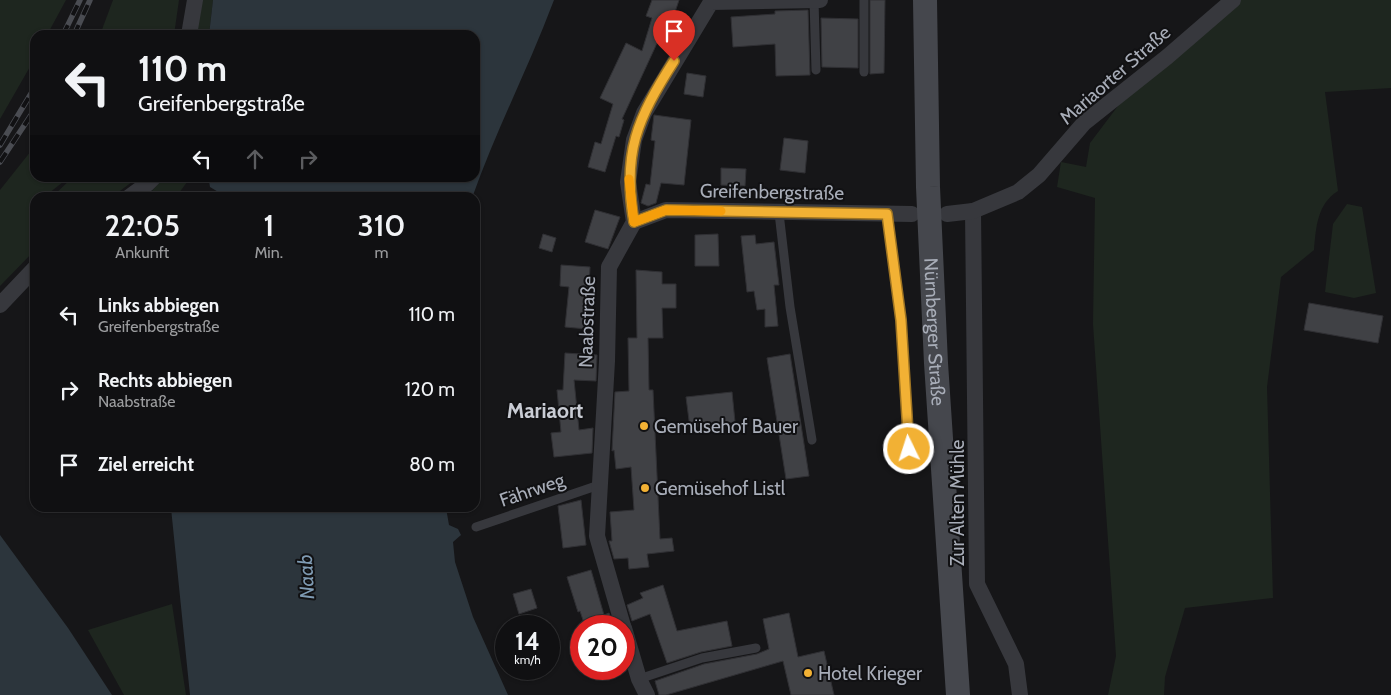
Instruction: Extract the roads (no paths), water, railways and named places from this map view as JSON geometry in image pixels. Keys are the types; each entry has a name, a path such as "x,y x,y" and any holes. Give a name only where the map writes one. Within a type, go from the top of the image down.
{"main road":[{"name":"Nürnberger Straße","path":"925,0 928,186 936,364 958,695"}],"street":[{"path":"190,30 195,0"},
{"path":"634,222 628,190 634,140 644,112 660,83 711,2 820,0"},
{"name":"Mariaorter Straße","path":"973,212 1018,192 1039,175 1084,123 1167,57 1233,0"},
{"path":"136,192 149,182"},
{"name":"Greifenbergstraße","path":"634,222 666,210 912,214"},
{"path":"947,214 973,212"},
{"name":"Zur Alten Mühle","path":"973,212 977,584 1016,664 1020,695"},
{"name":"Naabstraße","path":"620,615 597,536 607,361 609,267 634,222"},
{"path":"0,305 30,273"},
{"name":"Naabstraße","path":"635,665 647,695"}],"lane":[{"path":"814,0 816,70"},
{"path":"864,0 864,72"},
{"path":"779,213 790,306 812,440"},
{"path":"887,214 901,320 909,449"},
{"name":"Fährweg","path":"476,526 599,485"},
{"path":"639,679 702,658 756,648"}],"water":[{"path":"213,0 554,0 480,177 480,30 210,30"},
{"path":"209,182 478,182 474,192 218,192 210,187"},
{"name":"Naab","path":"171,512 447,512 449,525 458,529 461,535 453,542 455,562 473,617 495,666 495,680 501,680 508,695 190,695"},
{"path":"0,535 68,628 112,695 0,695"}],"railway":[{"path":"65,30 80,0"},
{"path":"76,30 90,0"},
{"path":"0,145 30,95"},
{"path":"0,162 30,117"}],"place":[{"name":"Gemüsehof Bauer","path":"644,426"},
{"name":"Gemüsehof Listl","path":"645,488"},
{"name":"Hotel Krieger","path":"808,673"}],"district":[{"name":"Mariaort","path":"545,410"}]}
